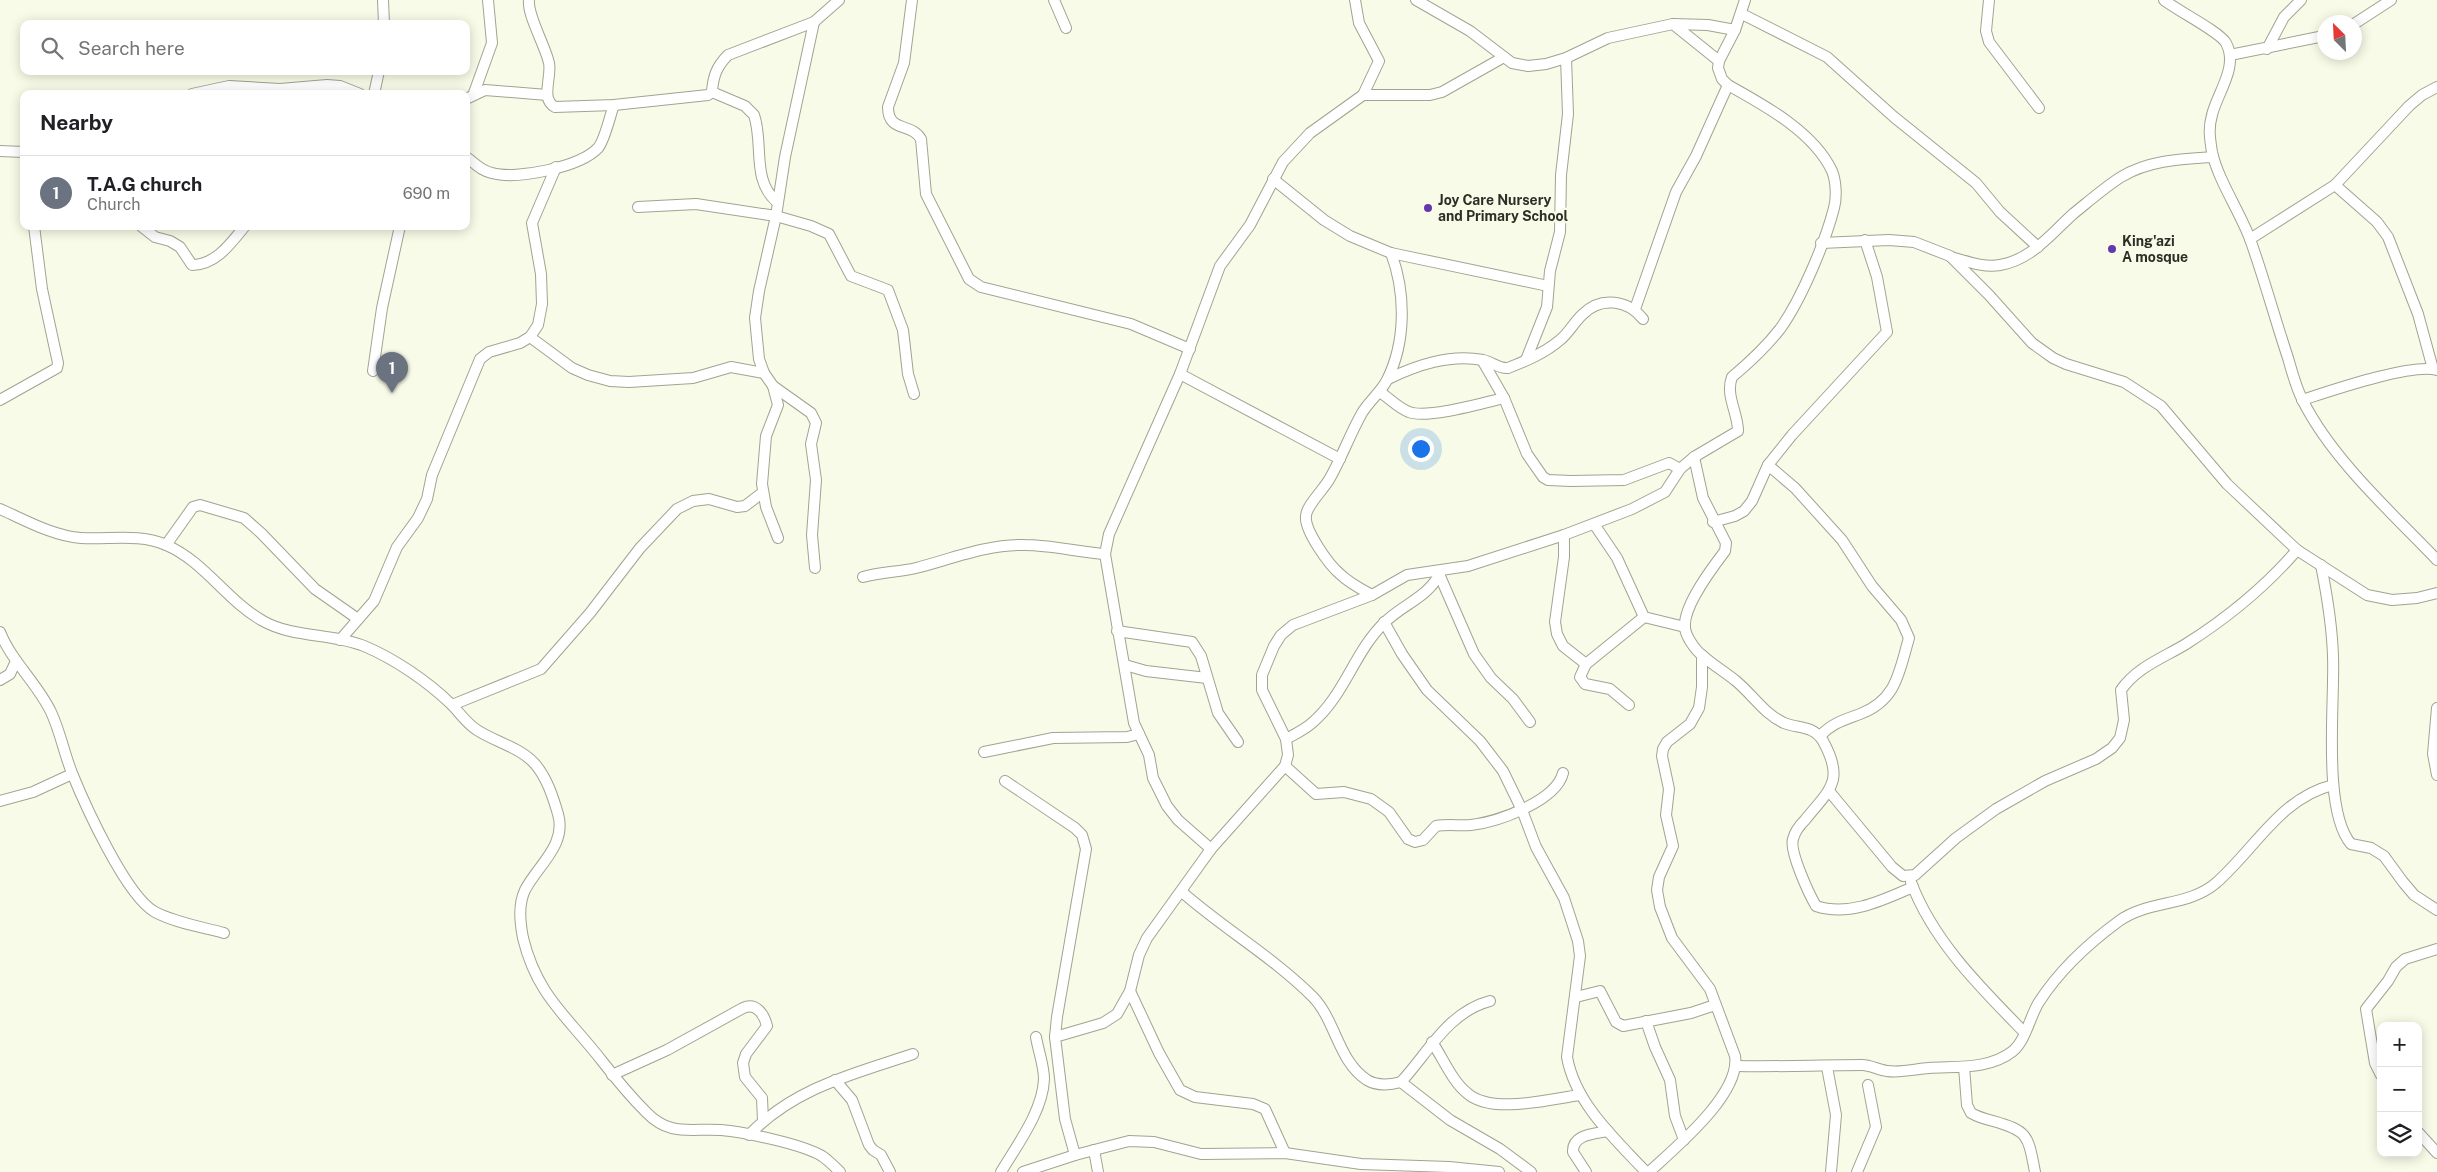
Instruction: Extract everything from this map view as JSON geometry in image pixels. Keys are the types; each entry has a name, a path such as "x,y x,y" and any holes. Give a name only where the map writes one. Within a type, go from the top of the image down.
{"street":[{"path":"384,0 384,20"},
{"path":"470,96 492,43 488,0"},
{"path":"529,0 532,16 543,43 550,69 547,95 550,104 554,107 614,105 703,97 712,92"},
{"path":"712,92 715,73 719,63 728,55 814,22 839,0"},
{"path":"912,0 904,63 888,107 888,114 894,124 915,132 921,139 926,194 969,279 981,287 1131,324 1190,349"},
{"path":"1054,0 1066,28"},
{"path":"1211,849 1178,820 1167,806 1153,778 1149,755 1134,723 1105,554 1109,534 1116,515 1149,446 1180,374 1220,266 1250,225 1283,162 1310,134 1363,95 1379,61 1359,23 1355,0"},
{"path":"1416,0 1470,31 1512,62 1528,66 1546,64 1566,58 1608,38 1673,24 1708,25 1735,30"},
{"path":"1055,1037 1103,1023 1117,1014 1130,991 1139,955 1147,938 1182,892 1211,849 1285,766 1288,755 1286,739 1262,690 1262,675 1281,634 1293,625 1372,595 1407,574 1440,572 1468,566 1564,535 1632,509 1665,492 1680,469 1694,457 1738,431 1729,390 1732,377 1762,351 1781,326 1804,284 1835,207 1835,185 1832,171 1822,156 1781,115 1728,85 1722,79 1718,68 1719,61 1742,14 1745,0"},
{"path":"1989,0 1986,30 1989,42 2039,108"},
{"path":"2164,0 2182,14 2217,34 2226,42 2230,55 2226,80 2212,113 2208,133 2213,157 2250,239 2302,400 2320,430 2344,460 2380,501 2437,560"},
{"path":"2267,49 2284,17 2301,0"},
{"path":"2362,19 2391,0"},
{"path":"1742,14 1828,57 1894,117 1976,183 2012,225 2038,247"},
{"path":"778,538 762,493 766,436 778,404 759,359 756,318 758,291 776,216 777,202 814,22"},
{"path":"1673,24 1719,61"},
{"path":"2230,55 2317,38"},
{"path":"1363,95 1430,94 1442,92 1504,57"},
{"path":"1526,360 1547,307 1548,286 1560,232 1561,175 1568,114 1566,58"},
{"path":"375,90 378,75"},
{"path":"210,90 229,86 280,89 326,85 340,86 350,90"},
{"path":"1635,309 1676,192 1696,156 1728,85"},
{"path":"2250,239 2335,185 2409,106 2422,95 2437,87"},
{"path":"470,96 485,90 547,95"},
{"path":"712,92 730,102 745,106 754,114 764,187 777,202"},
{"path":"470,160 480,169 493,174 535,173 578,160 599,146 614,105"},
{"path":"0,151 20,152"},
{"path":"1822,243 1865,240 1914,242 1950,256 1988,266 1999,266 2017,260 2038,247 2073,214 2122,177 2154,164 2177,159 2213,157"},
{"path":"340,640 374,601 398,547 418,518 432,475 480,359 489,352 520,343 530,337 538,325 542,304 541,274 532,223 556,168"},
{"path":"1273,179 1324,220 1350,236 1390,254 1548,286"},
{"path":"2302,400 2346,385 2380,377 2435,370 2418,314 2388,237 2377,222 2335,185"},
{"path":"638,208 696,204 776,216 811,226 829,234 851,276 888,290 903,330 908,374 914,394"},
{"path":"0,400 57,368 58,363 42,289 35,230"},
{"path":"146,230 155,237 170,241 180,247 192,265 208,262 222,253 242,230"},
{"path":"373,371 382,308 399,230"},
{"path":"1713,522 1735,516 1744,511 1752,501 1768,464 1887,332 1877,277 1865,240"},
{"path":"1372,595 1340,575 1330,565 1310,532 1305,518 1307,510 1329,480 1363,411 1380,392 1388,378 1401,337 1402,317 1400,294 1390,254"},
{"path":"1950,256 2032,342 2053,358 2066,364 2124,382 2146,394 2161,406 2227,484 2297,550 2367,595 2392,600 2417,598 2437,593"},
{"path":"1388,378 1426,363 1447,360 1482,360 1503,368 1526,360 1561,340 1584,312 1596,306 1614,302 1635,309 1643,319"},
{"path":"530,337 572,368 610,381 629,382 692,378 731,367 764,373"},
{"path":"1482,360 1504,398 1527,454 1538,472 1548,480 1624,480 1669,463 1680,469"},
{"path":"1180,374 1340,459"},
{"path":"772,386 811,413 816,423 810,444 816,480 812,535 814,568"},
{"path":"1380,392 1409,412 1417,414 1439,412 1504,398"},
{"path":"1685,627 1693,599 1724,551 1726,543 1713,522 1703,498 1694,457"},
{"path":"1768,464 1795,488 1842,540 1881,598 1901,620 1909,638 1896,684 1890,694 1880,704 1868,711 1832,725 1820,736"},
{"path":"452,705 541,669 590,613 640,548 677,509 693,501 709,499 737,507 745,506 762,493"},
{"path":"166,545 193,507 200,506 244,518 315,589 358,619"},
{"path":"0,509 61,534 80,538 149,540 166,545 186,557 245,608 263,621 281,628 362,645 386,657 426,683 452,705 474,728 533,761 549,788 559,817 560,835 546,861 526,888 521,902 520,925 526,949 542,988 612,1075 647,1113 667,1128 721,1130 812,1150 824,1157 840,1172"},
{"path":"1594,524 1617,558 1644,618"},
{"path":"1564,535 1564,557 1555,622 1557,634 1563,646 1586,664"},
{"path":"863,577 914,568 954,557 1008,546 1025,545 1105,554"},
{"path":"1829,791 1892,867 1903,876 1909,877 1915,874 1956,838 1996,809 2045,781 2096,759 2112,748 2120,738 2124,720 2121,690 2127,681 2140,670 2186,643 2253,594 2278,572 2297,550"},
{"path":"2321,565 2327,593 2333,657 2333,785 2338,814 2346,838 2356,847 2371,848 2384,856 2414,894 2437,910"},
{"path":"1286,739 1302,730 1320,714 1338,692 1370,638 1384,622 1429,590 1440,572"},
{"path":"1440,572 1474,654 1491,678 1513,699 1530,722"},
{"path":"1644,618 1685,627 1702,655 1740,684 1765,712 1784,723 1814,730 1820,736 1834,765 1835,774 1829,791 1798,829 1792,840 1793,850 1816,906 1828,910 1854,908 1881,901 1913,888"},
{"path":"1629,705 1610,689 1585,684 1581,681 1580,677 1586,664 1644,618"},
{"path":"1384,622 1402,654 1427,690 1492,754 1522,810 1536,847 1564,898 1578,941 1580,956 1576,998 1566,1057 1568,1068 1580,1095 1608,1131 1648,1172 1707,1117 1721,1098 1737,1066 1710,989 1672,938 1660,907 1657,890 1659,877 1673,846 1666,815 1669,789 1662,756 1663,749 1667,742 1690,724 1699,708 1702,687 1702,655"},
{"path":"1117,631 1192,642 1201,656 1218,713 1238,742"},
{"path":"0,632 16,661 51,712 72,774 107,845 139,898 160,914 224,933"},
{"path":"0,680 10,674 16,661"},
{"path":"1125,665 1146,670 1207,678"},
{"path":"2437,708 2433,754 2437,775"},
{"path":"984,752 1053,738 1120,737 1139,734"},
{"path":"1285,766 1316,794 1344,792 1371,799 1389,812 1408,839 1415,842 1423,840 1436,826 1472,825 1522,810 1556,788 1561,781 1563,773"},
{"path":"0,801 33,792 72,774"},
{"path":"1005,781 1075,828 1085,842 1086,849 1055,1037 1066,1118 1075,1155"},
{"path":"1737,1066 1827,1067 1864,1065 1887,1071 1964,1067 1995,1060 2012,1052 2019,1045 2040,1000 2064,971 2120,920 2140,910 2182,901 2215,884 2278,816 2310,792 2333,785"},
{"path":"1909,877 1913,888 1951,952 2024,1032"},
{"path":"1182,892 1224,928 1261,952 1321,1006 1349,1062 1367,1080 1380,1084 1400,1082 1450,1120 1500,1149 1531,1172"},
{"path":"2377,1068 2374,1063 2366,1009 2388,981 2396,967 2405,959 2437,949"},
{"path":"1130,991 1159,1052 1180,1090 1195,1097 1253,1104 1265,1109 1285,1153"},
{"path":"1576,998 1600,991 1618,1025 1691,1013 1715,1005"},
{"path":"1400,1082 1432,1042 1465,1012 1477,1004 1490,1001"},
{"path":"612,1075 667,1050 743,1008 754,1006 759,1010 767,1026 746,1054 743,1071 745,1078 762,1098 763,1121"},
{"path":"1646,1021 1670,1080 1676,1116 1684,1140"},
{"path":"1000,1172 1036,1111 1040,1098 1044,1078 1036,1037"},
{"path":"1432,1042 1460,1086 1474,1099 1495,1105 1580,1095"},
{"path":"749,1135 763,1121 795,1098 835,1080 913,1054"},
{"path":"1827,1067 1836,1115 1831,1172"},
{"path":"1964,1067 1968,1105 1971,1113 2016,1127 2023,1132 2027,1140 2035,1172"},
{"path":"835,1080 852,1100 869,1145 881,1155 890,1172"},
{"path":"1857,1172 1876,1127 1868,1085"},
{"path":"1586,1172 1573,1152 1575,1142 1580,1137 1608,1131"},
{"path":"2422,1137 2437,1154"},
{"path":"1023,1172 1075,1155 1129,1141 1154,1142 1201,1154 1285,1153 1363,1168 1449,1167 1498,1172"},
{"path":"1094,1150 1098,1172"}],"place":[{"name":"Joy Care Nursery and Primary School","path":"1428,208"},
{"name":"King'azi A mosque","path":"2112,249"},
{"name":"T.A.G church","path":"392,393"}]}
